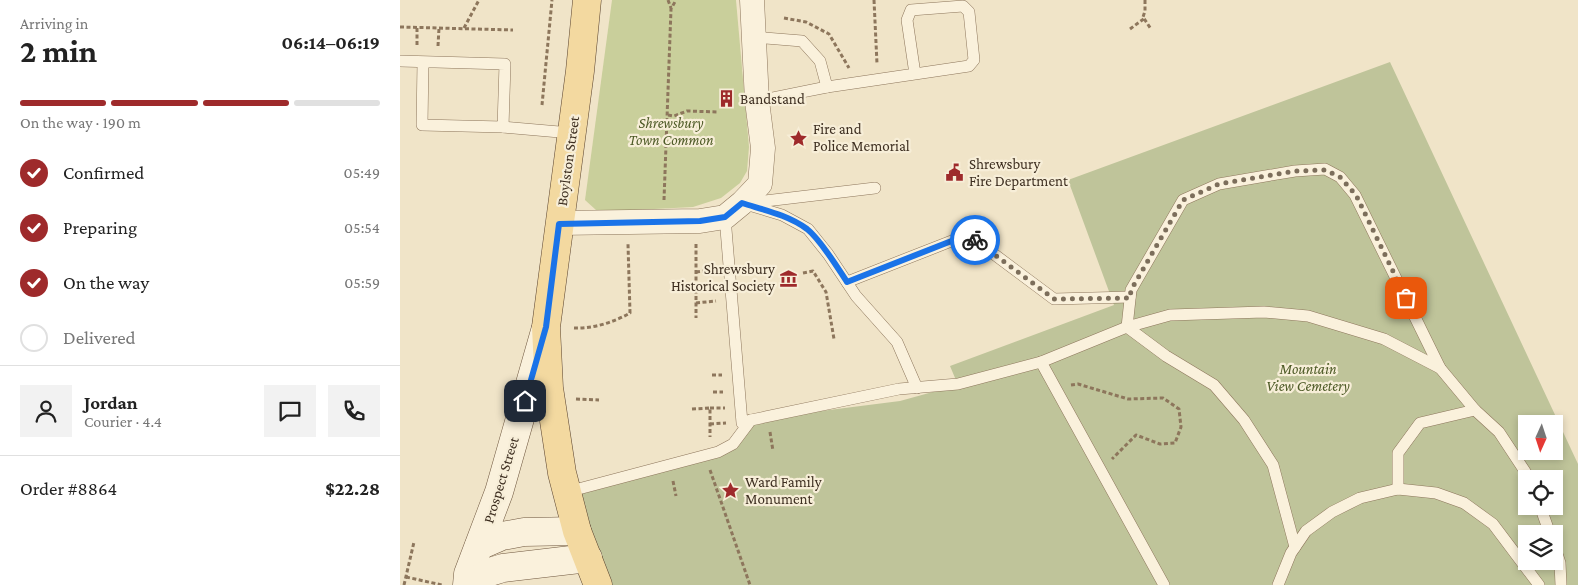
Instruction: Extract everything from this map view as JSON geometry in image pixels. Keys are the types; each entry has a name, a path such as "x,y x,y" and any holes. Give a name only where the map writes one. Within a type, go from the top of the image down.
{"main road":[{"name":"Boylston Street","path":"587,0 572,133 546,327 551,405 562,473 577,531 598,585"}],"street":[{"path":"559,224 700,221 733,210 760,184 763,148 757,101 753,19"},
{"name":"Prospect Street","path":"468,585 468,574 499,492 546,327"},
{"name":"Prospect Street","path":"479,546 502,536 524,532 577,531"},
{"name":"Prospect Street","path":"468,585 490,572 503,568 588,558"}],"lane":[{"path":"757,101 827,87 915,74 969,66 974,60 969,12 963,6 911,10 907,20 915,74"},
{"path":"753,19 802,41 820,61 827,87"},
{"path":"400,61 505,64 503,127"},
{"path":"423,62 422,126 503,127 572,133"},
{"path":"1127,327 1131,290 1183,200 1219,184 1295,171 1325,170 1340,177 1356,195 1440,368 1475,410 1499,432 1524,470"},
{"path":"733,210 875,188"},
{"path":"733,210 782,215 808,229 828,254 856,296 897,342 917,388"},
{"path":"733,210 742,423 899,389 958,384 1041,362 1127,327 1170,315 1264,312 1308,316 1384,339 1440,368"},
{"path":"847,282 954,240 975,240 1054,299 1130,298"},
{"path":"1127,327 1166,356 1214,386 1244,420 1273,465 1295,547"},
{"path":"1041,362 1164,585"},
{"path":"1398,489 1398,453 1420,423 1475,410"},
{"path":"567,492 718,452 733,444 750,420"},
{"path":"1278,585 1291,554 1306,531 1332,512 1360,498 1398,489 1436,493 1464,503 1493,524 1539,585"},
{"path":"1560,570 1561,585"}],"path":[{"path":"464,29 479,0"},
{"path":"542,104 552,0"},
{"path":"664,206 670,0"},
{"path":"671,9 676,0"},
{"path":"868,66 877,64 874,0"},
{"path":"1130,29 1144,18 1143,16 1146,11 1145,0"},
{"path":"784,18 806,22 829,34 849,68 858,67"},
{"path":"1144,18 1151,28"},
{"path":"400,27 513,30"},
{"path":"416,51 417,27"},
{"path":"438,51 439,28"},
{"path":"668,115 674,116 687,111 718,112"},
{"path":"696,239 696,318"},
{"path":"574,328 584,328 619,320 630,314 628,241"},
{"path":"803,273 813,271 826,292 834,339"},
{"path":"1056,388 1078,384 1128,399 1163,398 1179,409 1181,428 1175,443 1160,444 1136,435 1101,470"},
{"path":"576,399 598,400"},
{"path":"692,409 710,408 710,442"},
{"path":"705,455 750,585"},
{"path":"404,585 414,542"},
{"path":"406,577 442,585"}],"green space":[{"name":"Shrewsbury Town Common","path":"612,0 736,0 749,147 747,171 740,183 721,198 693,207 616,211 596,210 585,200"},
{"name":"Mountain View Cemetery","path":"1390,62 1555,415 1518,415 1518,460 1563,460 1563,432 1578,464 1578,585 599,585 567,492 718,452 751,420 900,401 958,385 950,366 1114,305 1068,180"}],"way so far":[{"path":"975,240 1054,299 1130,298 1131,290 1183,200 1219,184 1295,171 1325,170 1340,177 1356,195 1406,298"}],"place":[{"name":"Bandstand","path":"726,99"},
{"name":"Fire and Police Memorial","path":"799,138"},
{"name":"Shrewsbury Fire Department","path":"955,173"},
{"name":"Shrewsbury Historical Society","path":"789,278"},
{"name":"Ward Family Monument","path":"731,491"}],"route":[{"path":"525,401 546,327 559,224 700,221 725,217 742,203 782,215 808,229 847,282 954,240 975,240"}]}
